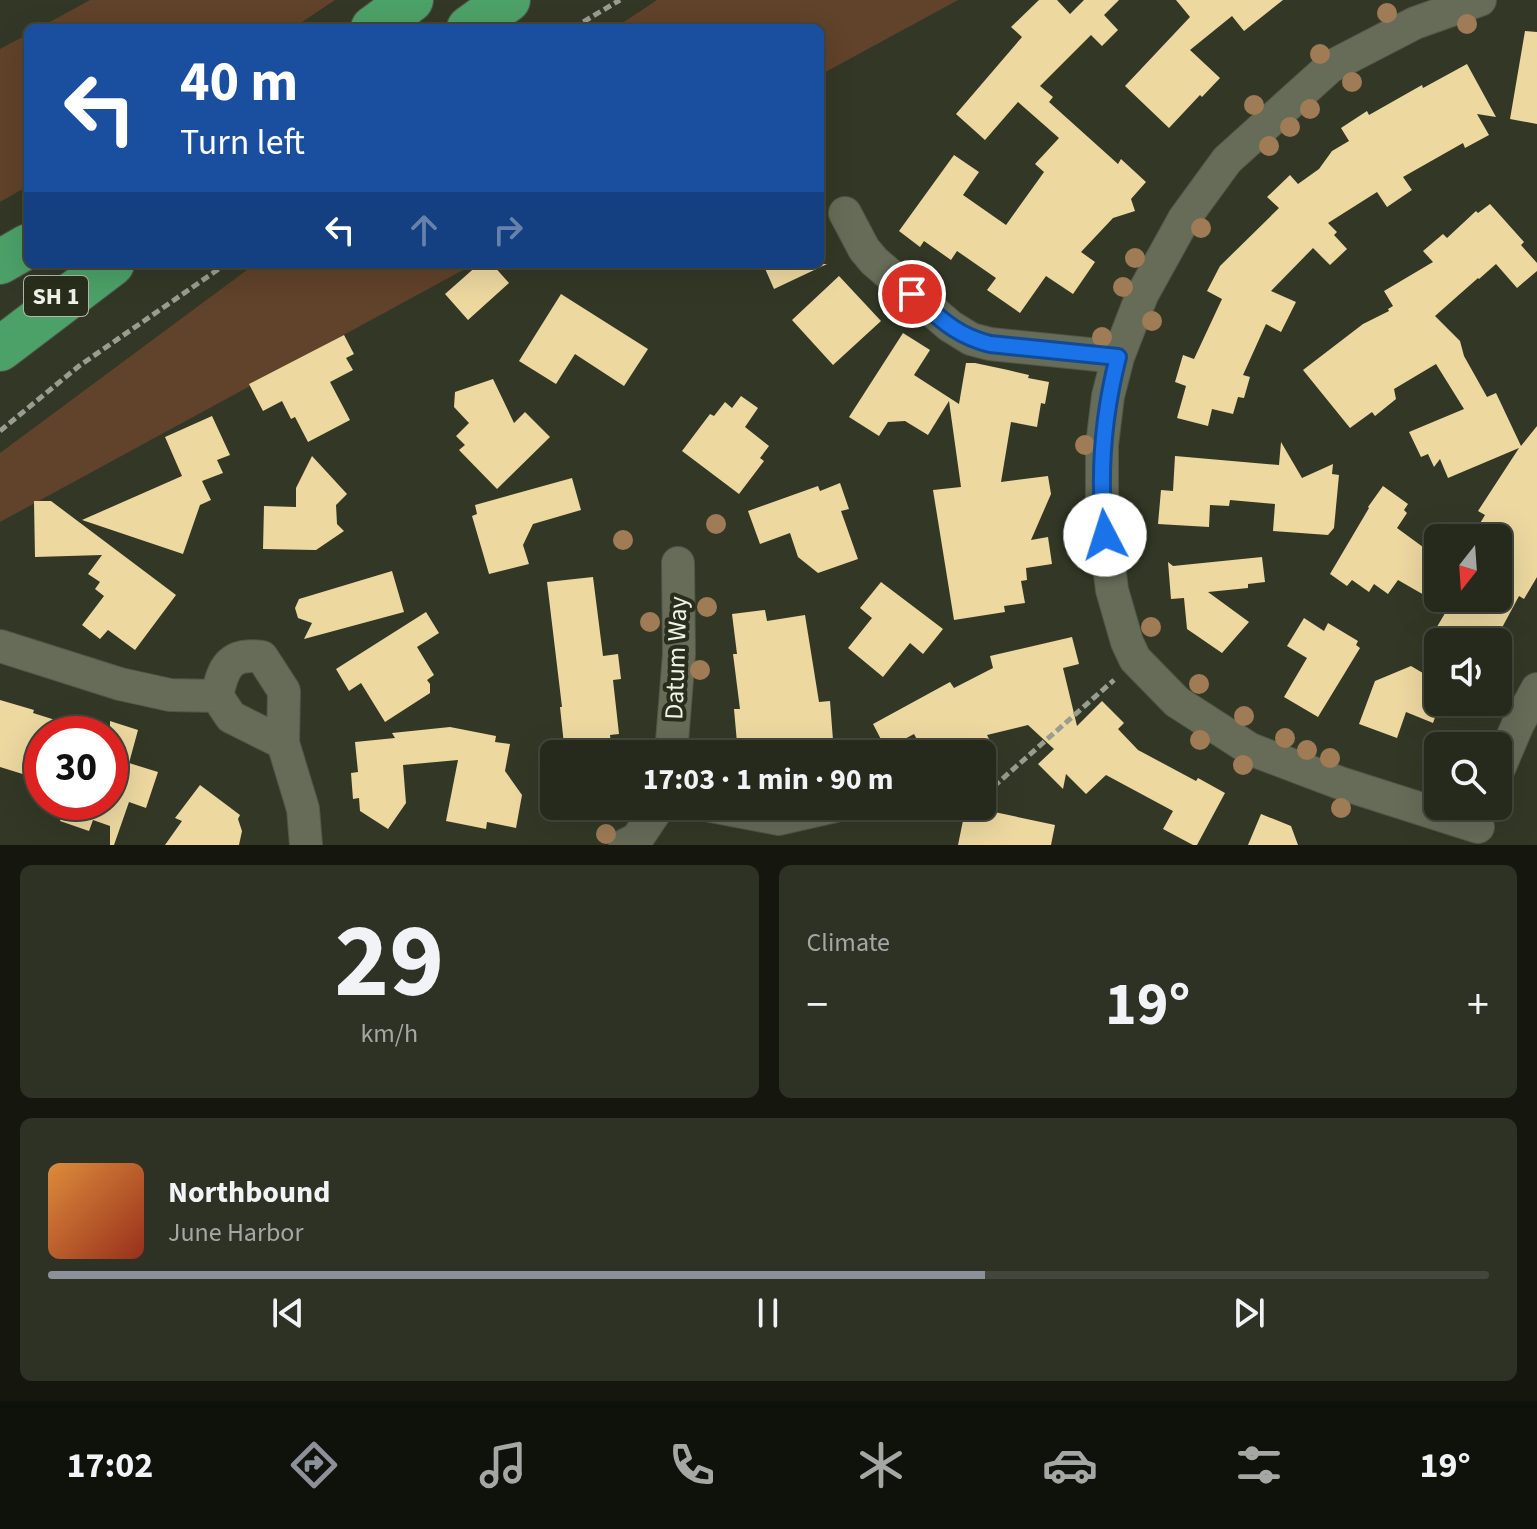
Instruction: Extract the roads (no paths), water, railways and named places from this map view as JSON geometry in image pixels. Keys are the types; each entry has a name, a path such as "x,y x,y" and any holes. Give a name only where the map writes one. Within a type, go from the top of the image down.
{"highway":[{"path":"378,24 411,0"},
{"path":"475,24 508,0"},
{"name":"SH 1","path":"0,327 105,268"},
{"path":"0,349 107,268"}],"street":[{"path":"1479,826 1340,783 1250,749 1177,702 1135,659 1127,642 1112,590 1102,508 1102,445 1108,396 1118,357 1142,295 1184,219 1227,160 1330,67 1415,23 1480,0"},
{"path":"845,213 874,261 950,326 971,339 990,344 1118,357"},
{"name":"Datum Way","path":"672,740 679,654 678,563"},
{"path":"0,646 120,684 170,695 217,696"},
{"path":"283,743 231,717 217,696 222,672 231,662 248,655 262,657 284,691 283,743 303,809 306,845"},
{"path":"1512,738 1537,689"},
{"path":"625,845 637,839 650,820"}]}
